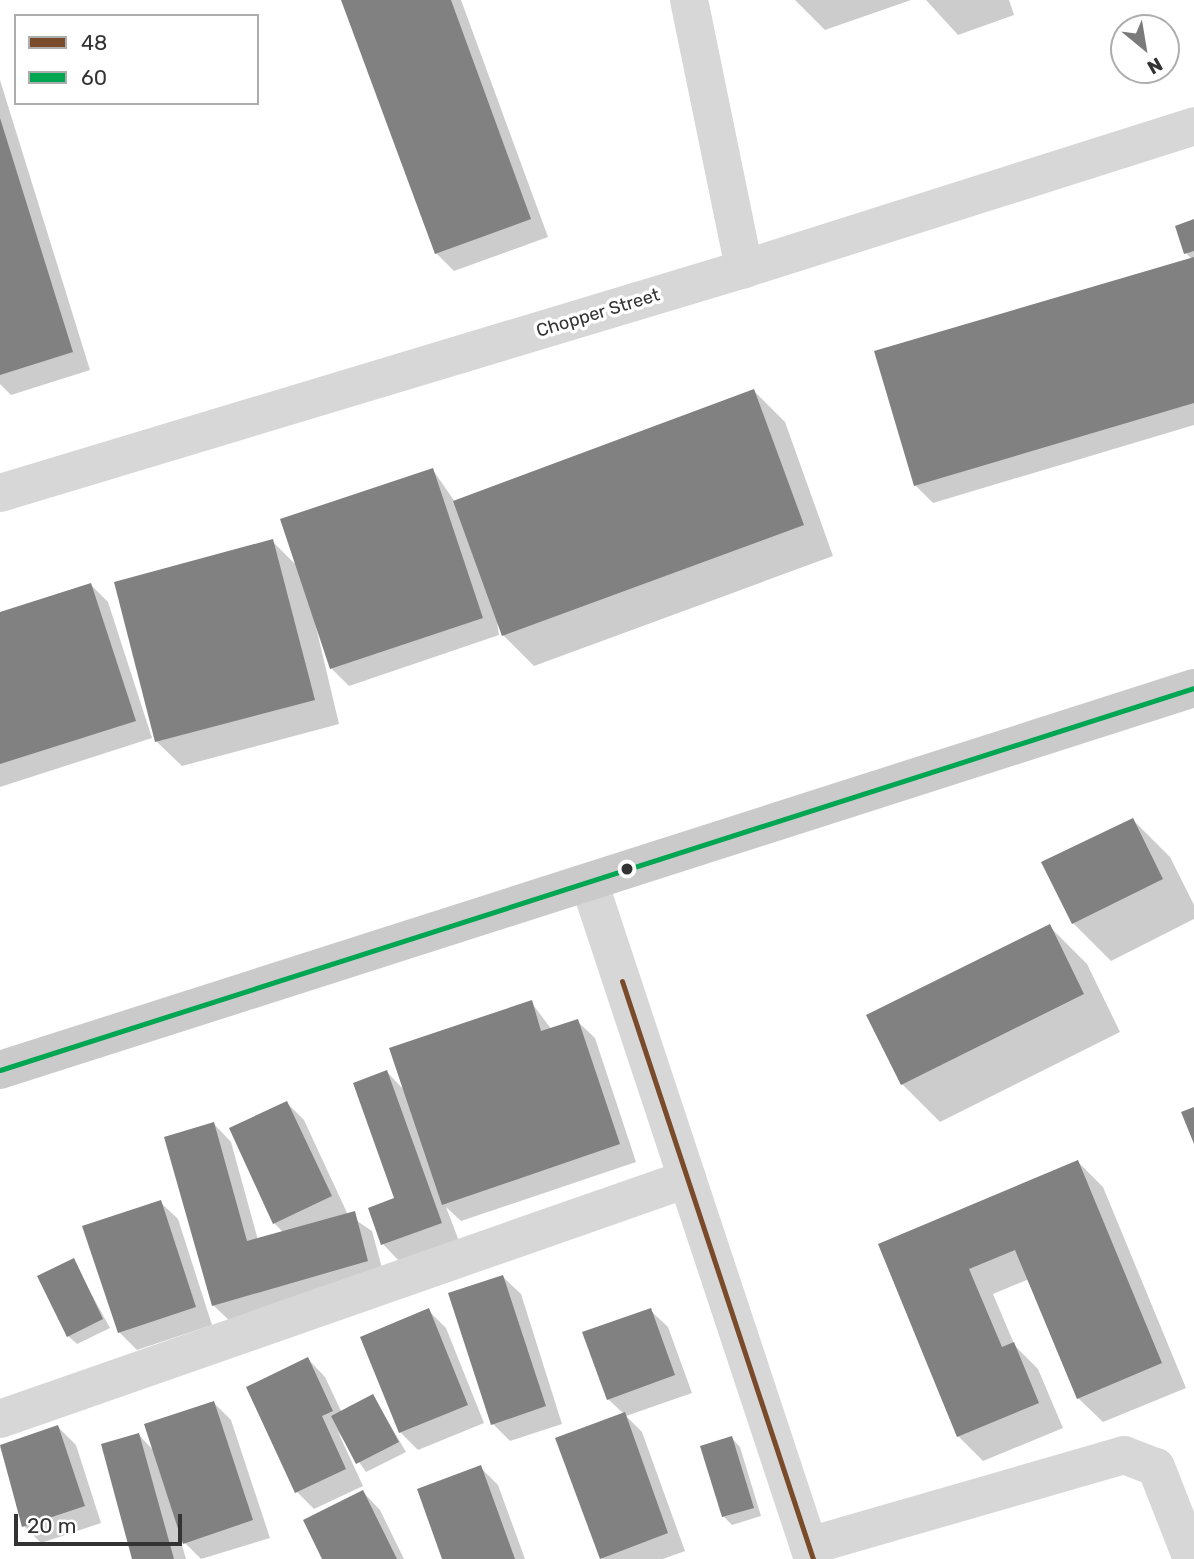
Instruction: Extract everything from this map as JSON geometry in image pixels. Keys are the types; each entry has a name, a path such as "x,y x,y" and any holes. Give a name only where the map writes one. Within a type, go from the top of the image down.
{"main road":[{"path":"0,1070 590,885 1194,688"}],"street":[{"path":"689,0 744,270"},
{"name":"Chopper Street","path":"0,493 744,270 1194,126"},
{"path":"590,885 811,1553 1124,1455 1156,1467 1192,1559"},
{"path":"0,1419 687,1179"}],"building":[{"path":"341,0 451,0 531,219 435,254"},
{"path":"0,118 73,352 0,375"},
{"path":"1194,219 1194,251 1184,254 1175,226"},
{"path":"1194,257 1194,403 914,486 874,351"},
{"path":"754,389 804,525 502,636 453,501"},
{"path":"433,468 483,618 330,669 280,519"},
{"path":"273,539 315,700 155,742 114,582"},
{"path":"91,583 136,721 0,764 0,612"},
{"path":"1133,818 1163,879 1072,924 1041,862"},
{"path":"1050,924 1084,994 901,1085 866,1015"},
{"path":"532,1000 541,1031 578,1019 620,1144 442,1205 389,1048"},
{"path":"387,1070 442,1223 381,1245 368,1208 394,1198 353,1083"},
{"path":"287,1101 332,1196 273,1224 229,1128"},
{"path":"1194,1107 1194,1144 1181,1112"},
{"path":"214,1122 247,1241 355,1211 368,1261 212,1306 164,1137"},
{"path":"1078,1160 1162,1363 1077,1399 1015,1250 969,1269 1002,1347 1014,1342 1039,1403 957,1437 878,1244"},
{"path":"161,1200 196,1307 118,1333 82,1226"},
{"path":"74,1258 103,1319 67,1337 37,1276"},
{"path":"503,1275 546,1406 491,1425 448,1293"},
{"path":"429,1308 468,1405 399,1433 360,1337"},
{"path":"651,1308 675,1375 607,1400 582,1332"},
{"path":"308,1357 333,1411 322,1416 346,1469 295,1493 246,1387"},
{"path":"373,1394 399,1442 356,1464 331,1416"},
{"path":"214,1401 253,1520 183,1544 144,1424"},
{"path":"625,1412 668,1533 600,1559 555,1438"},
{"path":"58,1425 85,1506 22,1527 0,1445"},
{"path":"139,1433 174,1559 132,1559 101,1444"},
{"path":"732,1436 754,1508 722,1517 700,1446"},
{"path":"481,1465 515,1559 442,1559 417,1489"},
{"path":"363,1490 397,1559 322,1559 303,1520"}],"transit line":[{"name":"60","path":"0,1070 1194,688"},
{"name":"48","path":"622,981 813,1559"}]}
